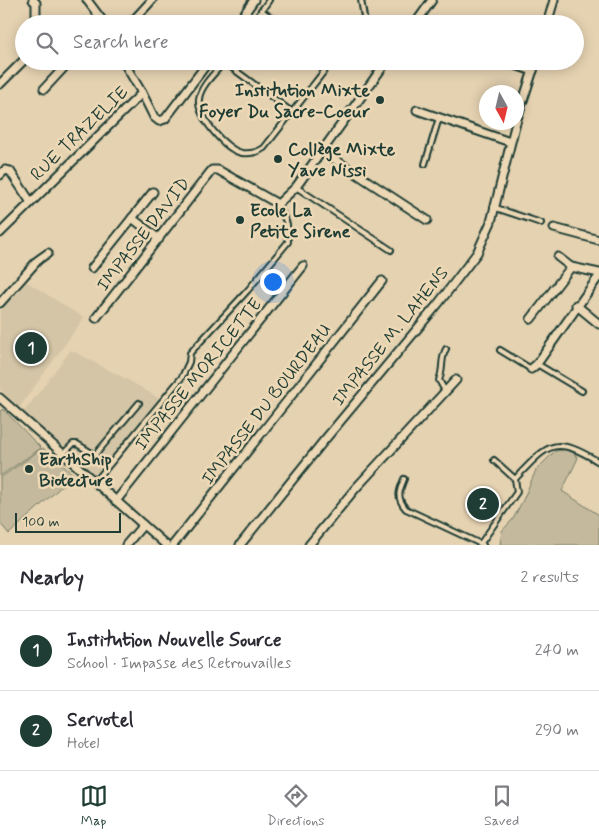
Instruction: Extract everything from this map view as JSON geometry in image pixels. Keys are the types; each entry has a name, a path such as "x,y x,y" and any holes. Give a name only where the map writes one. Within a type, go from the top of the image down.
{"street":[{"path":"33,0 36,3 36,15"},
{"path":"87,0 98,15"},
{"path":"138,15 152,0"},
{"path":"243,15 254,0"},
{"path":"421,15 432,0"},
{"path":"550,15 554,0"},
{"path":"0,84 15,69"},
{"path":"44,88 61,70"},
{"path":"128,70 142,93"},
{"name":"RUE TRAZELIE","path":"0,233 30,201 142,93 154,117 159,121 166,119 202,70"},
{"path":"278,204 296,187 380,70"},
{"name":"IMPASSE M. LAHENS","path":"524,98 533,71"},
{"path":"417,110 510,142"},
{"name":"IMPASSE M. LAHENS","path":"240,545 438,304 480,247 487,233 514,130"},
{"path":"322,151 427,220"},
{"name":"IMPASSE DAVID","path":"96,318 215,169 278,204"},
{"path":"0,175 6,170 10,171 30,201"},
{"path":"92,268 153,192"},
{"path":"132,218 159,239"},
{"path":"554,228 599,240"},
{"path":"0,303 38,260 48,253"},
{"path":"534,366 599,274 571,267 558,257"},
{"name":"IMPASSE MORICETTE","path":"116,501 303,266"},
{"path":"531,319 571,267"},
{"name":"IMPASSE DU BOURDEAU","path":"173,545 382,281"},
{"path":"576,305 599,324"},
{"path":"309,545 354,489 456,380"},
{"path":"0,398 166,545"},
{"path":"126,545 143,525"}],"lane":[{"path":"258,15 269,0"},
{"path":"361,0 364,15"},
{"path":"261,10 267,15"},
{"path":"218,70 202,90 199,97 199,106 202,115 223,142 233,150 244,154 256,152 264,148 324,70"},
{"path":"235,70 292,112"},
{"path":"425,164 440,118"},
{"path":"296,187 391,250"},
{"path":"95,482 182,377 189,362 190,353 248,290 288,242 287,224 278,204"},
{"path":"494,207 541,222"},
{"path":"445,391 439,383 443,371 442,356 446,348"},
{"path":"500,350 582,391"},
{"path":"63,454 72,444 77,444 95,455 139,403"},
{"path":"516,479 538,455 554,447 568,445 599,462"},
{"path":"404,479 399,491 399,498 406,509 482,544 517,492 516,479 494,460"}],"shaded area":[{"path":"27,282 84,318 19,408 0,389 0,312"},
{"path":"71,350 160,399 96,475 23,413"},
{"path":"3,409 41,448 0,476 0,411"},
{"path":"43,448 74,475 9,534 0,523 0,478"},
{"path":"570,449 578,458 562,491 599,515 599,545 500,545 502,531 513,519 536,470 555,451"}],"place":[{"name":"Institution Mixte Foyer Du Sacre-Coeur","path":"380,100"},
{"name":"Collège Mixte Yave Nissi","path":"278,159"},
{"name":"Ecole La Petite Sirene","path":"240,220"},
{"name":"Institution Nouvelle Source","path":"31,348"},
{"name":"EarthShip Biotecture","path":"29,469"},
{"name":"Servotel","path":"483,504"}]}
